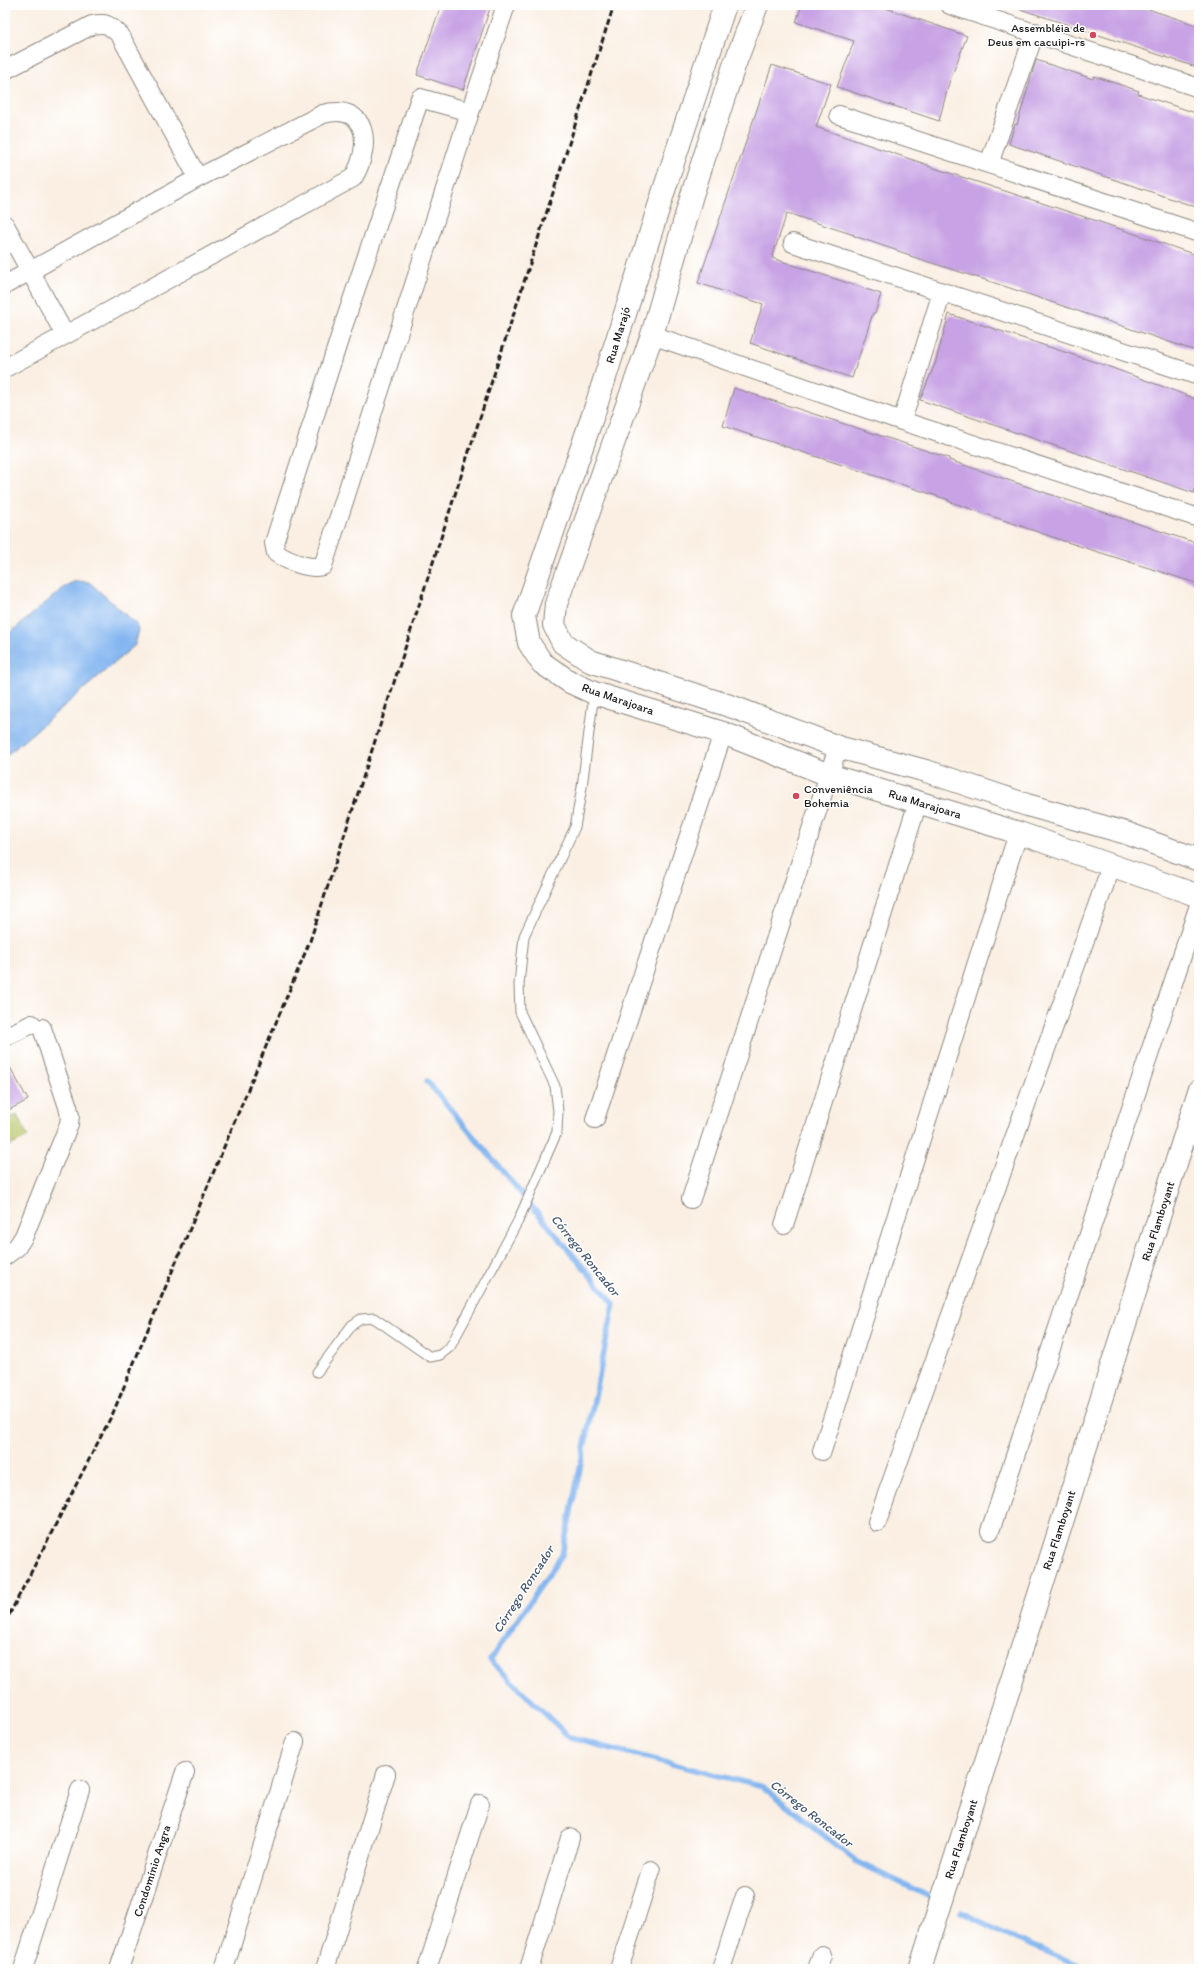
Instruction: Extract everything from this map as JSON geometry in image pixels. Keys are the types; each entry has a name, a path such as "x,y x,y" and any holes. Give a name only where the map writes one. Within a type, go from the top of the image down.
{"street":[{"path":"470,112 420,98 344,324 274,543 276,553 282,558 317,568 323,566 506,5"},
{"name":"Rua Marajó","path":"542,663 529,643 524,616 595,409 648,238 725,5"},
{"path":"757,5 734,66 692,195 652,335 556,604 554,625 563,643 590,662 733,707 838,747 926,771 1027,805 1126,833 1199,860"},
{"path":"950,5 1035,32 1199,88"},
{"path":"5,70 92,24 103,23 111,27 120,35 198,178"},
{"path":"989,164 1035,32"},
{"path":"5,285 198,178 323,114 336,110 345,112 356,120 363,131 365,150 353,178 5,368"},
{"path":"839,115 1199,233"},
{"path":"5,225 65,335"},
{"path":"648,238 677,248"},
{"path":"793,243 1199,376"},
{"path":"902,421 942,292"},
{"path":"652,335 902,421 1199,518"},
{"path":"542,663 563,643"},
{"name":"Rua Marajoara","path":"542,663 570,682 594,693 723,733 830,775 1019,833 1112,864 1199,896"},
{"path":"595,1119 723,733"},
{"path":"691,1199 838,747"},
{"path":"784,1225 918,802"},
{"path":"822,1451 1019,833"},
{"path":"877,1522 1112,864"},
{"path":"990,1531 1199,905"},
{"path":"5,1037 37,1026 70,1116 66,1131 24,1236 11,1252"},
{"name":"Rua Flamboyant","path":"920,1969 1199,1091"},
{"path":"224,1969 295,1742"},
{"name":"Condomínio Angra","path":"119,1969 185,1772"},
{"path":"325,1969 386,1774"},
{"path":"24,1969 80,1790"},
{"path":"427,1969 480,1804"},
{"path":"528,1969 570,1838"},
{"path":"619,1969 651,1870"},
{"path":"721,1969 745,1896"}],"lane":[{"path":"316,1372 352,1325 361,1319 374,1318 430,1357 440,1355 450,1347 518,1221 557,1132 558,1111 555,1086 520,1012 519,984 524,936 575,827 582,787 594,693"}],"green space":[{"path":"17,1115 28,1137 5,1148 5,1121"}],"water":[{"path":"76,581 89,582 137,625 139,630 135,645 5,757 5,637 67,585"}],"building":[{"path":"441,5 491,5 463,90 417,75"},
{"path":"802,5 877,5 967,36 949,83 939,121 837,87 854,41 796,22"},
{"path":"1018,5 1136,5 1199,26 1199,68 1017,8"},
{"path":"1036,60 1093,79 1094,76 1139,91 1138,94 1199,114 1199,208 1009,144 1015,124 1017,125"},
{"path":"772,65 831,84 816,127 928,166 1199,256 1199,352 910,256 854,235 787,213 772,258 881,294 875,313 873,313 852,378 750,343 763,304 698,283"},
{"path":"949,314 1107,366 1199,400 1199,477 1194,493 920,400 935,364"},
{"path":"734,388 949,458 949,460 1199,544 1199,584 1067,542 948,501 949,500 723,426"},
{"path":"5,1058 28,1100 5,1112"}],"waterway":[{"name":"Córrego Roncador","path":"427,1081 614,1304 562,1555 490,1660 570,1738 763,1787 856,1861 934,1899"},
{"name":"Córrego Roncador","path":"961,1912 1016,1939 1088,1969"}],"railway":[{"path":"5,1623 113,1413 310,941 614,5"}],"place":[{"name":"Assembléia de Deus em cacuipi-rs","path":"1093,35"},
{"name":"Conveniência Bohemia","path":"796,796"}]}
